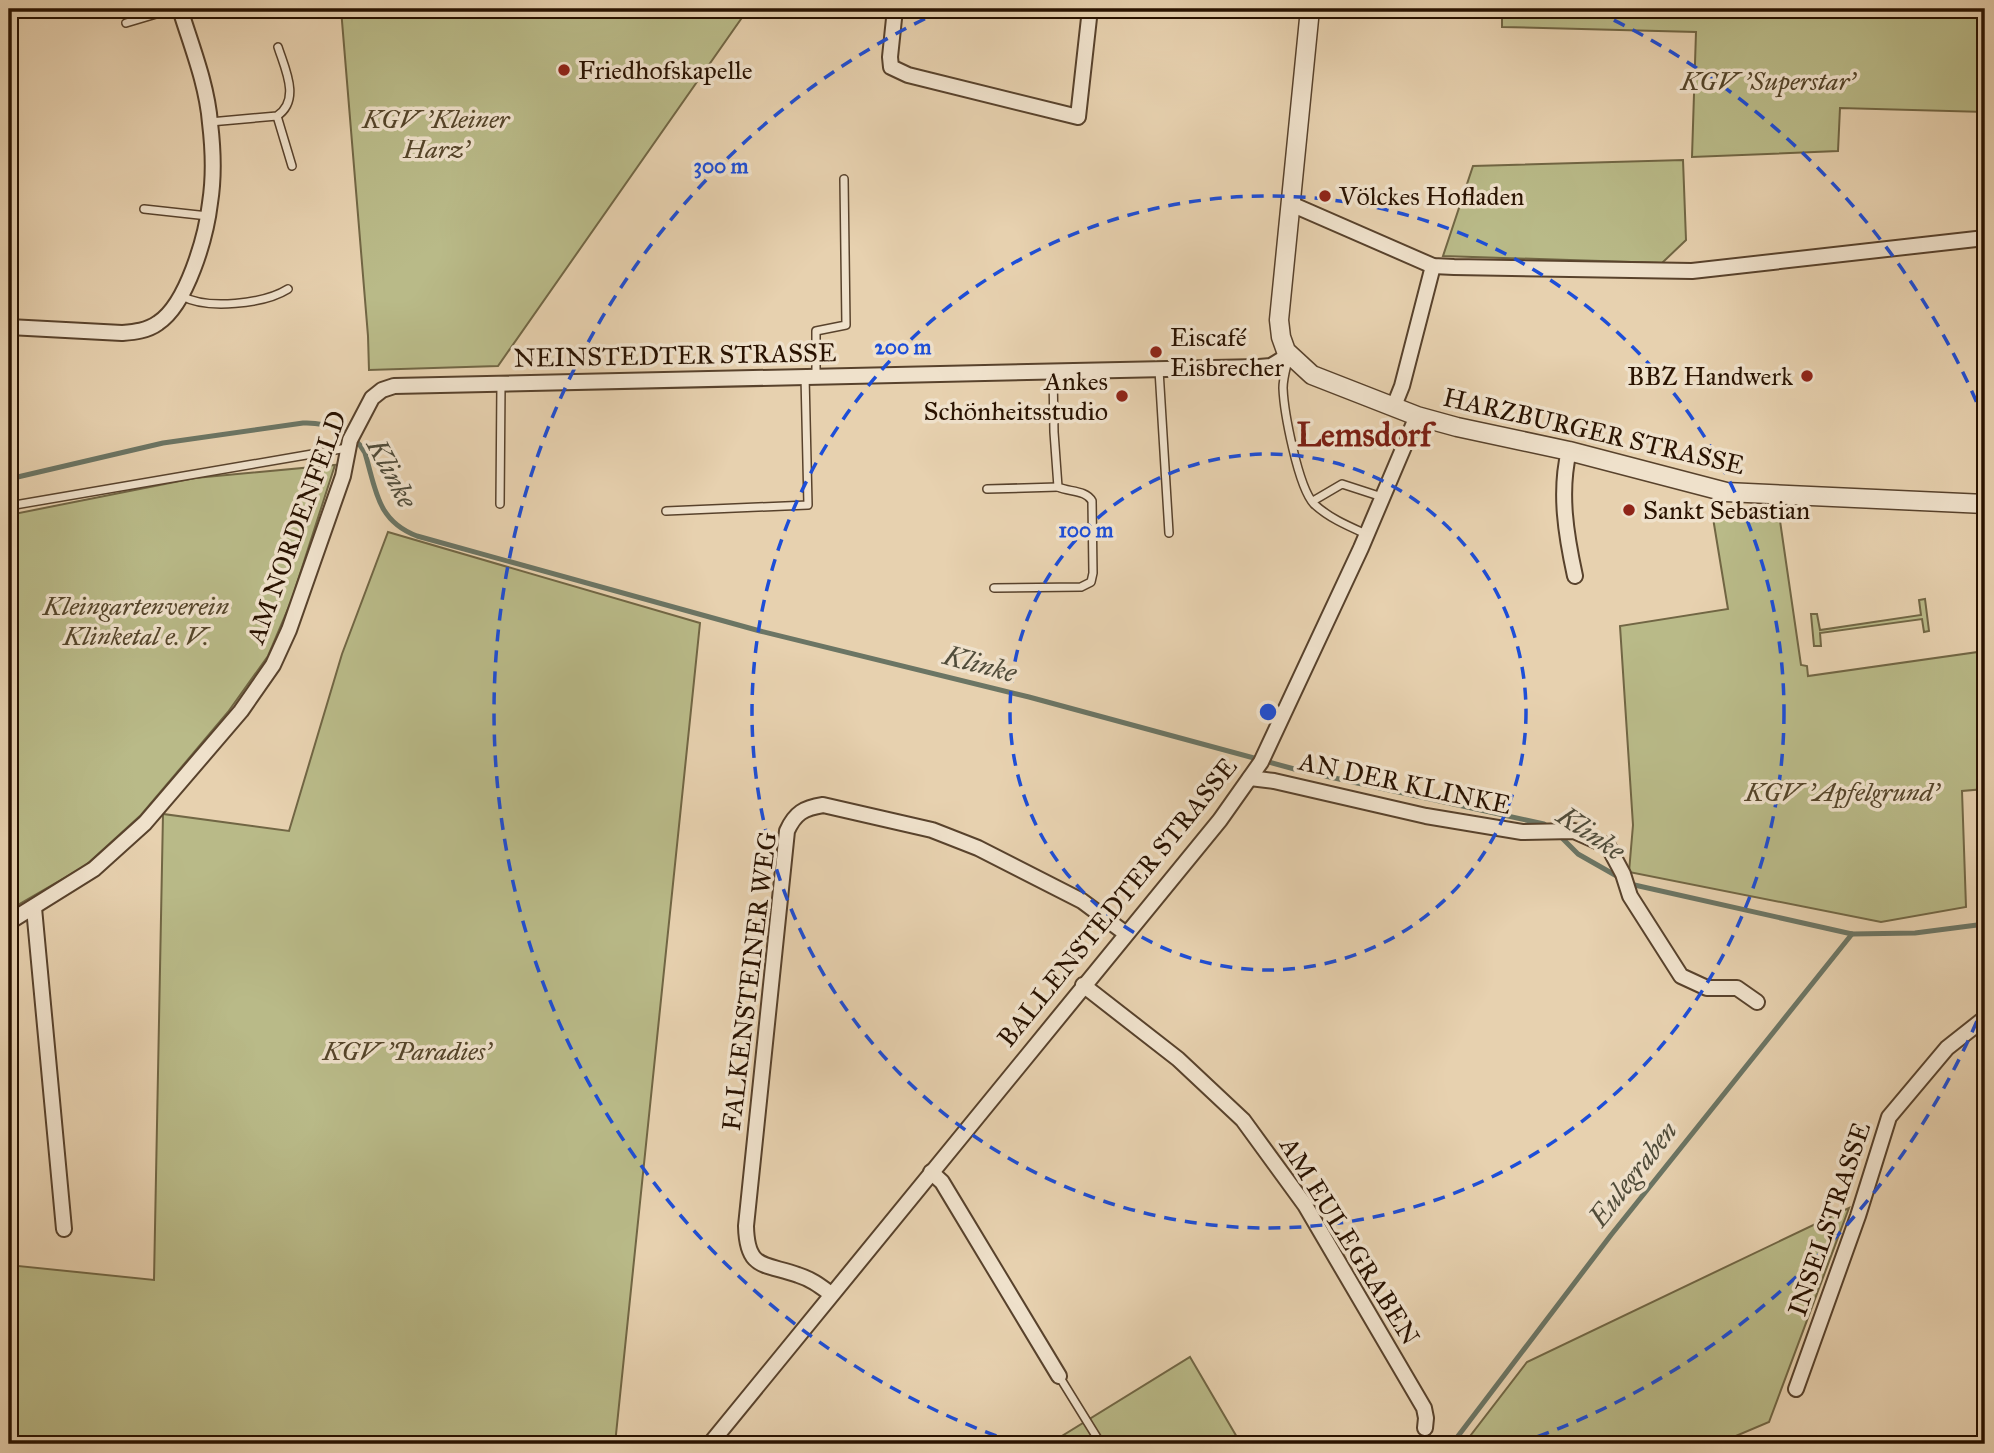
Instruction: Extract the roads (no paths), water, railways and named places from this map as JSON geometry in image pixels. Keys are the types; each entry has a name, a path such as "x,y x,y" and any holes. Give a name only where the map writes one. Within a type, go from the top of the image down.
{"street":[{"path":"9,327 122,333 140,331 159,323 182,296 191,275 211,202 210,121 201,78 180,9"},
{"path":"895,9 891,67 908,75 1078,117 1090,9"},
{"path":"1289,355 1281,337 1279,315 1310,9"},
{"path":"1291,204 1433,266 1692,271 1985,238"},
{"path":"1394,406 1402,386 1433,266"},
{"name":"NEINSTEDTER STRASSE","path":"394,386 1266,367 1289,355"},
{"name":"HARZBURGER STRASSE","path":"1289,355 1312,375 1417,416 1726,492 1985,504"},
{"name":"AM NORDENFELD","path":"9,922 94,869 145,823 241,711 272,665 289,630 343,476 349,444 359,422 372,398 382,390 394,386"},
{"name":"BALLENSTEDTER STRASSE","path":"710,1444 1220,820 1254,774 1367,535 1417,416"},
{"path":"1569,452 1565,468 1565,532 1575,576"},
{"name":"AN DER KLINKE","path":"1254,774 1426,816 1535,833 1574,831 1608,846 1623,874 1630,896 1681,976 1707,988 1737,988 1757,1002"},
{"name":"FALKENSTEINER WEG","path":"831,1294 815,1282 797,1274 764,1266 754,1260 746,1245 787,831 793,818 806,808 823,805 932,830 1028,871 1082,901 1125,933"},
{"path":"34,908 64,1229"},
{"name":"AM EULEGRABEN","path":"1083,985 1178,1059 1242,1119 1305,1205 1424,1408 1425,1428"},
{"name":"INSELSTRASSE","path":"1796,1389 1858,1216 1889,1117 1947,1048 1985,1018"},
{"path":"931,1172 942,1182 1059,1376"}],"lane":[{"path":"126,23 173,9"},
{"path":"210,121 277,116 285,111 292,91 278,47"},
{"path":"277,116 292,166"},
{"path":"666,510 808,505 810,375 816,331 846,324 844,179"},
{"path":"144,209 208,216"},
{"path":"182,296 202,303 248,303 269,299 288,289"},
{"path":"1289,355 1283,387 1300,479 1312,501 1335,519 1367,535"},
{"path":"1159,369 1169,533"},
{"path":"1053,371 1058,487"},
{"path":"500,384 500,505"},
{"path":"9,506 349,444"},
{"path":"1312,501 1342,484 1383,497"},
{"path":"986,489 1058,487 1089,495 1092,501 1091,582 1081,587 994,588"},
{"path":"1059,1376 1101,1444"}],"waterway":[{"name":"Klinke","path":"9,479 163,443 303,423 330,426 347,434 360,445 386,513 404,530 417,536 760,631 1029,697 1298,770 1548,827"},
{"name":"Klinke","path":"1559,835 1578,854 1622,879"},
{"name":"Klinke","path":"1630,884 1852,934 1915,933 1985,924"},
{"name":"Eulegraben","path":"1452,1444 1611,1235 1852,934"}],"place":[{"name":"Friedhofskapelle","path":"564,70"},
{"name":"Völckes Hofladen","path":"1325,196"},
{"name":"Eiscafé Eisbrecher","path":"1156,352"},
{"name":"BBZ Handwerk","path":"1807,376"},
{"name":"Ankes Schönheitsstudio","path":"1122,396"},
{"name":"Sankt Sebastian","path":"1629,510"}],"district":[{"name":"Lemsdorf","path":"1364,435"}],"park label":[{"name":"KGV 'Superstar'","path":"1768,81"},
{"name":"KGV 'Kleiner Harz'","path":"436,134"},
{"name":"Kleingartenverein Klinketal e. V.","path":"136,621"},
{"name":"KGV 'Apfelgrund'","path":"1842,792"},
{"name":"KGV 'Paradies'","path":"407,1051"}]}
